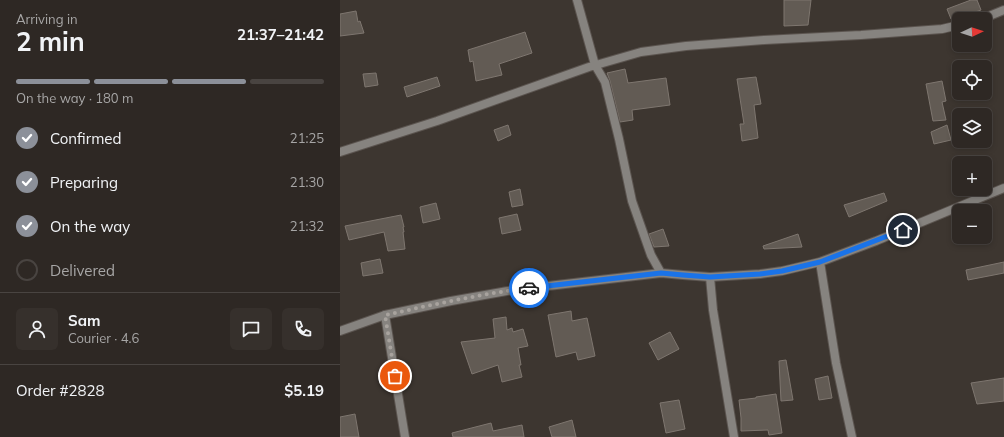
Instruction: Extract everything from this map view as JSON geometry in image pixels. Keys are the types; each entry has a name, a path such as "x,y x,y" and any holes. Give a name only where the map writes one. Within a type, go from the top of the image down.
{"street":[{"path":"577,0 595,65 605,82 632,201 651,255 661,273"},
{"path":"992,15 1004,10"},
{"path":"340,152 437,121 595,65 641,52 686,46 861,35 942,29 952,27"},
{"path":"340,332 385,315 513,290 661,273 710,277 782,271 820,262 876,241 1004,188"},
{"path":"820,262 836,363 852,437"},
{"path":"710,277 713,310 734,437"},
{"path":"385,315 405,437"}],"building":[{"path":"784,0 811,0 808,25 784,26"},
{"path":"971,0 977,0 981,10 975,12 952,12 951,19 947,9"},
{"path":"356,11 358,22 360,21 364,33 340,36 340,14"},
{"path":"525,32 532,53 499,64 502,75 476,81 473,61 470,62 468,50"},
{"path":"625,69 628,83 666,78 670,105 632,110 633,120 620,122 607,73"},
{"path":"376,73 378,85 365,87 363,74"},
{"path":"437,77 440,86 407,97 404,87"},
{"path":"756,77 761,104 754,105 758,138 742,141 740,124 744,124 737,79"},
{"path":"942,81 946,101 942,102 946,120 933,121 926,84"},
{"path":"508,125 511,135 498,141 494,130"},
{"path":"947,125 951,140 934,144 931,132"},
{"path":"520,189 523,205 512,207 509,192"},
{"path":"884,193 887,201 849,217 844,205"},
{"path":"436,203 440,219 423,223 420,207"},
{"path":"517,214 521,230 502,234 499,218"},
{"path":"401,215 404,227 403,232 405,249 388,251 384,232 349,240 345,226"},
{"path":"663,229 669,246 654,247 649,234"},
{"path":"798,234 802,247 764,249 763,246"},
{"path":"380,259 383,273 363,276 361,263"},
{"path":"1004,262 1004,273 968,280 966,270"},
{"path":"571,311 572,321 587,318 595,356 578,360 576,352 556,357 548,315"},
{"path":"506,317 507,330 512,328 513,332 523,329 528,346 518,348 521,365 519,365 522,377 502,382 498,365 472,374 461,342 495,338 493,319"},
{"path":"670,332 679,349 658,360 649,343"},
{"path":"786,360 793,400 781,401 779,361"},
{"path":"828,376 832,398 819,400 815,379"},
{"path":"1004,378 1004,401 977,404 971,383"},
{"path":"776,394 782,433 769,435 768,430 741,431 739,400"},
{"path":"679,400 685,429 666,433 660,403"},
{"path":"355,414 359,437 340,437 340,417"},
{"path":"572,420 576,437 552,437 549,427"},
{"path":"491,423 493,431 522,425 524,437 453,437 452,433"}],"way so far":[{"path":"395,376 385,315 451,301 529,288"}],"route":[{"path":"529,288 661,273 710,277 782,271 820,262 903,230"}]}
